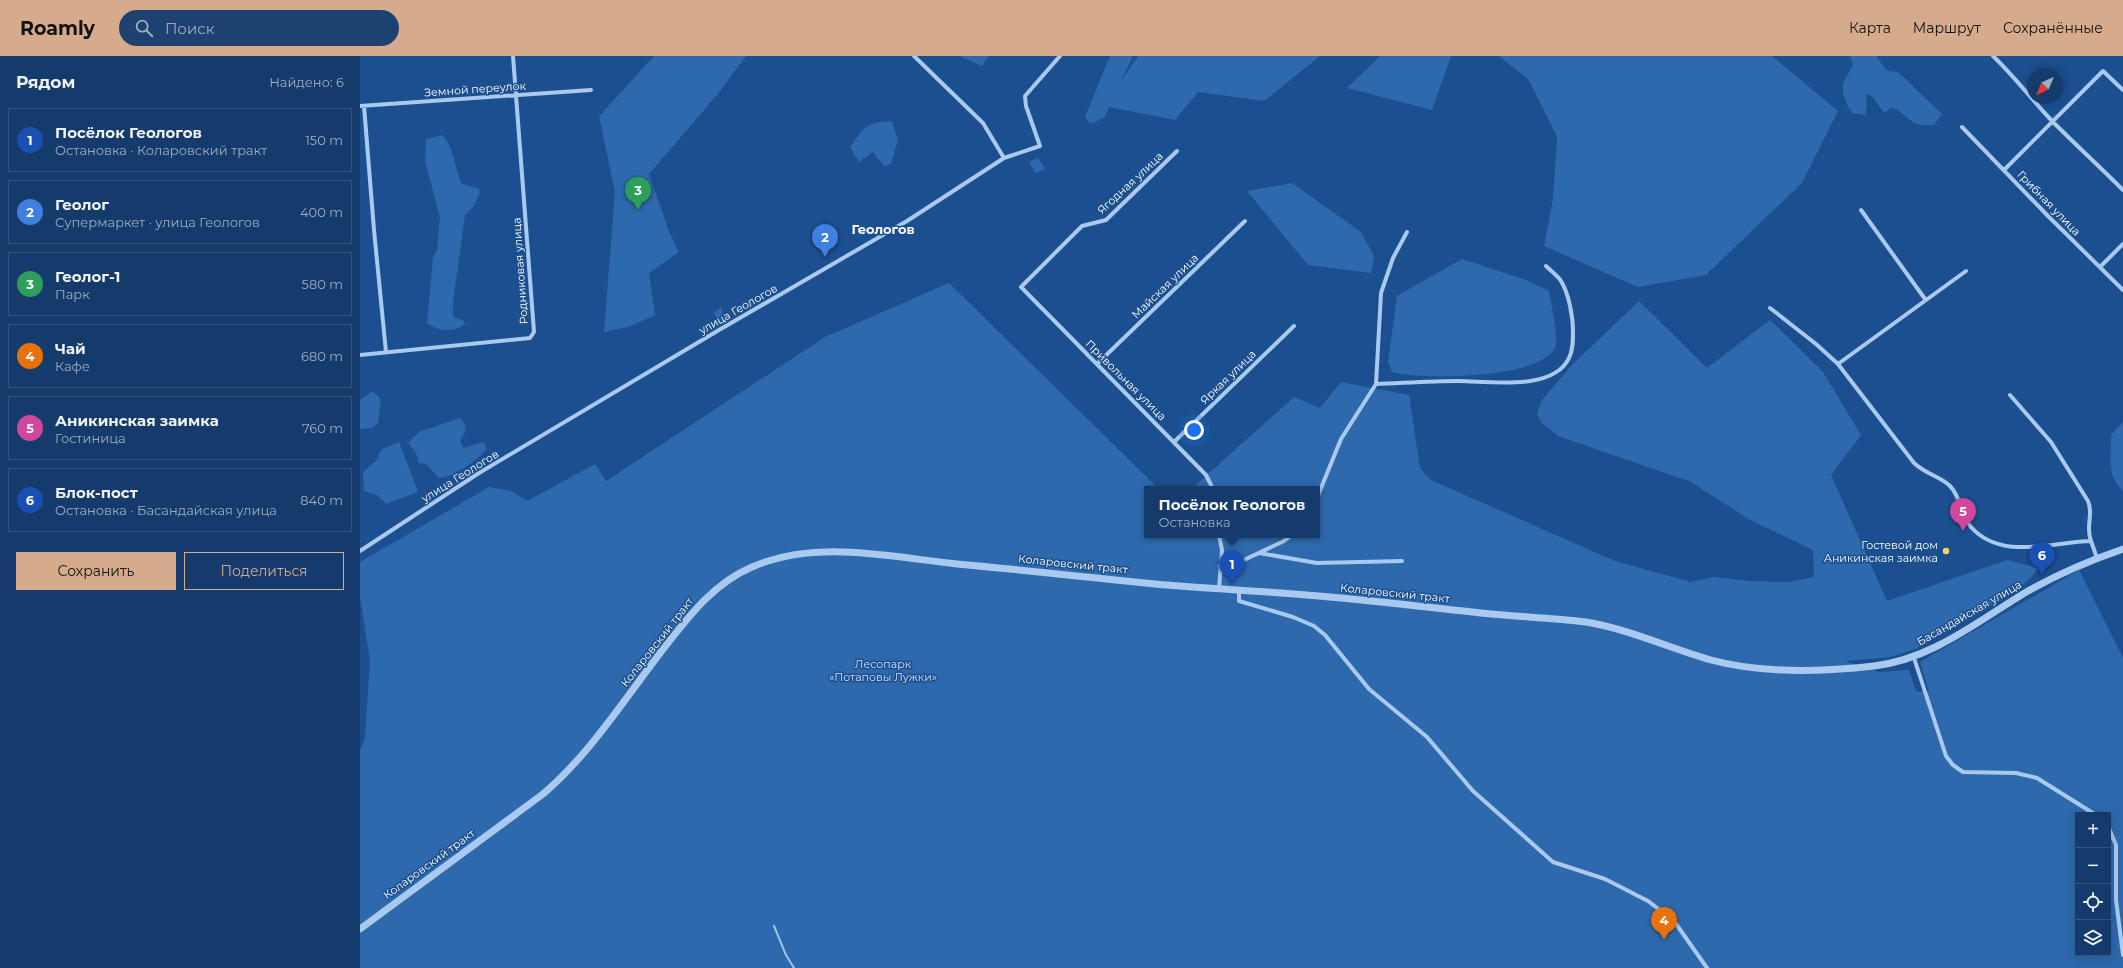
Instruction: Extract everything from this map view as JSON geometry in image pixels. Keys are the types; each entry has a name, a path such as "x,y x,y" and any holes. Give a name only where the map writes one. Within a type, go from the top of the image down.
{"street":[{"name":"Родниковая улица","path":"360,355 530,338 534,332 513,56"},
{"path":"914,56 982,123 1004,158"},
{"name":"улица Геологов","path":"360,551 500,461 719,330 907,221 1004,158 1040,146 1026,106 1025,96 1060,56"},
{"path":"1993,56 2018,80 2031,98 2053,122 2123,190"},
{"path":"2004,170 2103,71 2123,90"},
{"name":"Земной переулок","path":"362,106 591,90"},
{"path":"362,106 386,352"},
{"name":"Грибная улица","path":"1962,127 2123,290"},
{"name":"Ягодная улица","path":"1021,287 1082,226 1106,220 1177,151"},
{"path":"1861,210 1925,299"},
{"name":"Майская улица","path":"1097,364 1244,221"},
{"path":"1320,491 1341,439 1376,384 1381,293 1393,258 1407,232"},
{"path":"2100,267 2123,244"},
{"path":"1376,384 1457,381 1524,382 1541,380 1558,371 1568,360 1572,347 1573,327 1569,304 1561,281 1546,266"},
{"path":"1838,364 1925,299 1966,271"},
{"name":"Привольная улица","path":"1021,287 1206,475 1212,486"},
{"path":"1770,308 1816,344 1838,364 1914,463 1927,474 1944,481 1954,492 1966,519 1976,532 2000,544 2023,548 2091,541"},
{"name":"Яркая улица","path":"1174,442 1294,326"},
{"path":"2010,395 2051,442 2088,501 2090,507 2087,530 2098,558"},
{"path":"1219,589 1222,550 1220,538"},
{"path":"1220,566 1229,567 1288,538"},
{"name":"Басандайская улица","path":"1914,658 1939,646 2034,588 2098,558 2123,549"},
{"name":"Коларовский тракт","path":"360,928 543,794 565,775 590,746 645,672 701,602 726,581 748,568 772,559 795,553 850,553 1239,591 1316,595 1586,622 1633,633 1716,661 1746,667 1782,670 1815,670 1875,666 1914,658"},
{"path":"1259,553 1316,563 1402,561"},
{"path":"1239,591 1239,601 1294,617 1314,626 1325,635 1369,689 1427,737 1473,791 1553,862 1605,879 1648,901 1674,921 1707,968"},
{"path":"1914,658 1946,756 1953,765 1963,772 2016,773 2037,778 2091,812"},
{"path":"2111,833 2116,845 2116,900 2123,955"}],"green space":[{"path":"654,56 746,56 717,95 649,174 668,229 679,252 649,273 655,315 631,326 604,332 615,192 599,116"},
{"path":"960,56 989,56 982,66"},
{"path":"1110,56 1133,56 1120,83 1138,56 1320,56 1264,101 1198,92 1175,120 1109,107 1104,118 1090,124 1085,117"},
{"path":"1380,56 1451,56 1432,110 1347,88"},
{"path":"1499,56 1772,56 1838,111 1802,183 1706,275 1638,287 1544,246 1553,199 1557,137 1528,79"},
{"path":"1850,56 1876,56 1887,71 1898,72 1942,114 1934,125 1918,124 1897,110 1891,108 1884,113 1873,97 1866,94 1867,106 1865,115 1853,113 1848,107 1843,93 1843,83 1853,65"},
{"path":"892,121 898,140 891,164 884,166 873,152 859,162 850,147 859,134 866,127 876,123"},
{"path":"442,135 452,152 462,184 478,188 480,192 474,206 465,215 453,302 453,315 455,318 464,321 465,324 451,330 435,328 427,323 433,258 437,249 440,217 425,161 426,139"},
{"path":"1038,158 1045,169 1035,173 1029,162"},
{"path":"1292,183 1361,232 1374,256 1371,273 1308,265 1247,191"},
{"path":"1462,259 1526,280 1549,291 1555,327 1556,345 1547,357 1530,365 1507,371 1481,375 1454,376 1407,375 1392,372 1388,362 1397,296"},
{"name":"Лесопарк «Потаповы Лужки»","path":"949,283 1156,486 1144,486 1144,538 1320,538 1320,486 1194,486 1294,397 1320,408 1341,382 1409,395 1420,468 1431,480 1615,561 1691,582 1713,577 1749,581 1790,582 1814,577 1813,550 1750,520 1691,482 1558,436 1542,423 1537,414 1542,400 1572,365 1639,301 1707,368 1770,320 1823,372 1861,435 1831,475 1887,601 2007,560 2039,568 2027,582 1954,628 1916,649 1890,657 1845,661 1879,672 1909,670 1916,691 1929,692 1920,662 2079,570 2123,658 2123,968 360,968 360,751 365,738 370,660 360,597 360,562 489,487 511,491 527,501 595,464 606,481 825,337"},
{"path":"721,307 725,321 720,324 714,313"},
{"path":"373,391 381,400 378,423 372,428 360,429 360,400"},
{"path":"460,418 466,429 460,440 463,448 484,442 487,449 465,468 446,477 439,478 426,464 419,463 416,453 408,443 419,432"},
{"path":"2123,422 2123,491 2114,478 2110,458 2111,435"},
{"path":"399,442 418,492 386,504 377,495 364,491 363,472 375,462 382,449"}],"waterway":[{"path":"774,926 786,955 794,968"}],"place":[{"name":"Геолог-1","path":"638,210"},
{"name":"Геолог","path":"825,257"},
{"name":"Аникинская заимка","path":"1963,531"},
{"name":"Гостевой дом Аникинская заимка","path":"1946,551"},
{"name":"Блок-пост","path":"2042,575"},
{"name":"Посёлок Геологов","path":"1232,584"},
{"name":"Чай","path":"1664,940"}],"district":[{"name":"Геологов","path":"883,229"}]}
